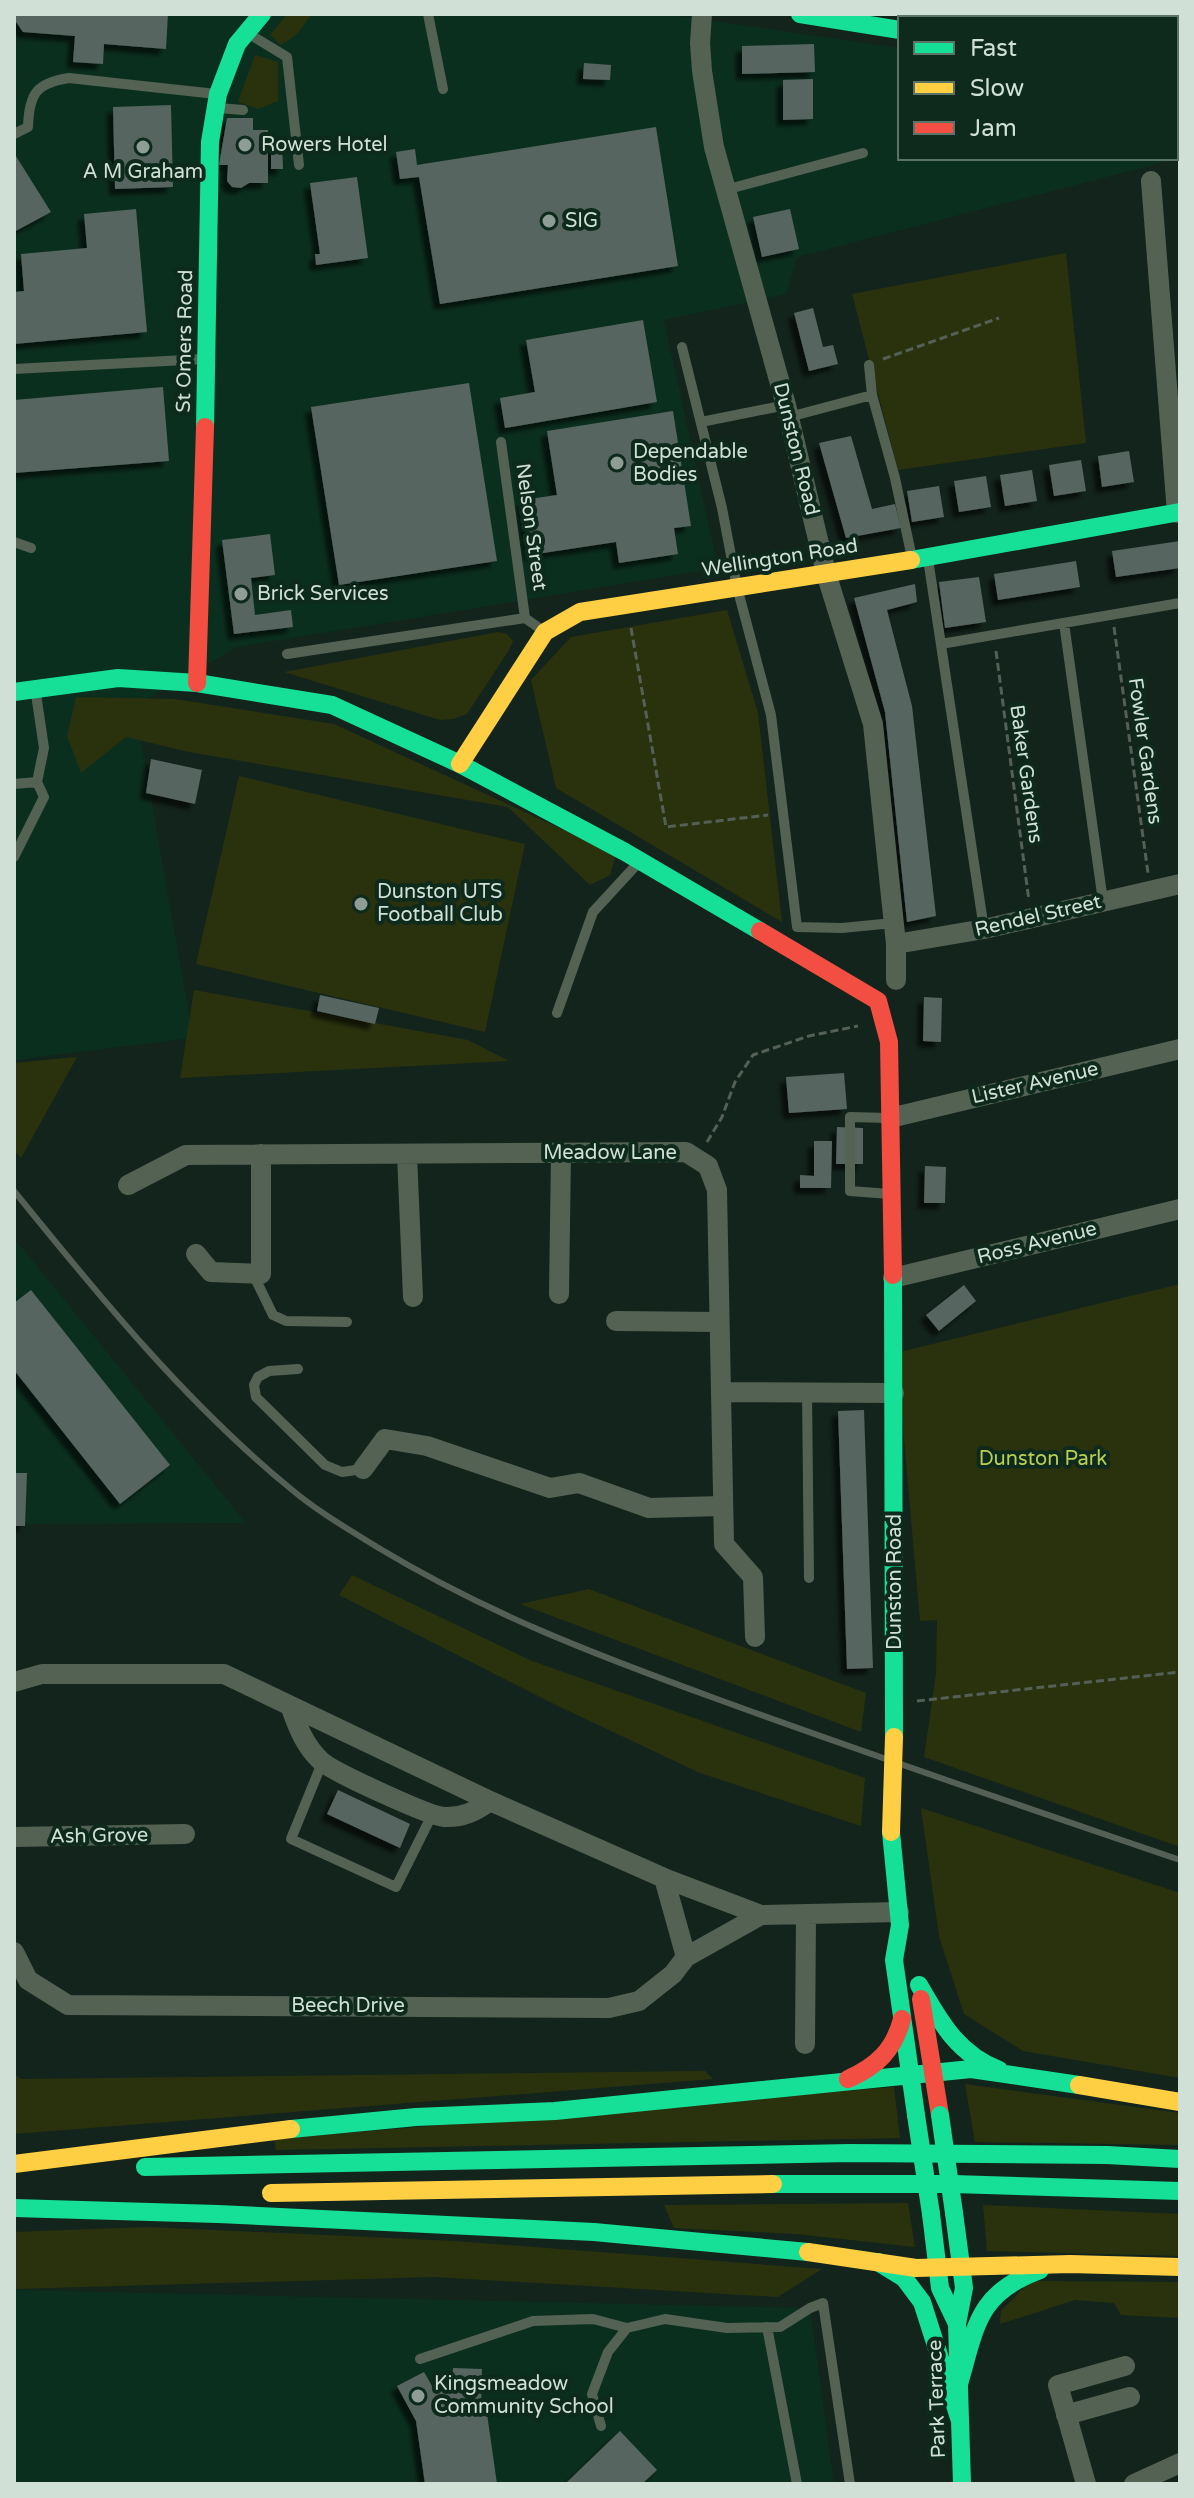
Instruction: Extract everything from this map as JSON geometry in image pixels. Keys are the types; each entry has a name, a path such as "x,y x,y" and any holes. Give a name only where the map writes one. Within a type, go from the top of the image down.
{"main road":[{"name":"St Omers Road","path":"197,683 210,142 217,101 237,44 262,14"},
{"path":"800,14 898,30"},
{"name":"Wellington Road","path":"460,764 545,632 580,612 920,559 1179,512"},
{"path":"14,692 118,678 197,683 332,705 460,764 640,861 878,1001 883,1021"},
{"name":"Dunston Road","path":"883,1021 889,1042 893,1238 895,1704 891,1832 900,1918 917,1970 962,2267 964,2288 957,2324"},
{"name":"Dunston Road","path":"900,1918 894,1960 931,2214"},
{"path":"917,1970 942,2027 958,2048 976,2061 1009,2073"},
{"path":"842,2082 869,2070 884,2058 895,2042 902,2019"},
{"path":"14,2164 258,2132 416,2117 555,2111 726,2096 971,2069 1180,2102"},
{"path":"14,2170 850,2153 1107,2155 1180,2159"},
{"path":"250,2194 847,2184 1108,2187 1180,2191"},
{"path":"14,2206 219,2195"},
{"path":"14,2206 594,2232 779,2248 916,2268 1070,2264 1180,2267"},
{"name":"Park Terrace","path":"931,2214 940,2288 957,2324 962,2484"},
{"path":"878,2262 904,2278 922,2302 960,2421"},
{"path":"959,2384 982,2313 995,2292 1025,2274 1070,2264"}],"street":[{"name":"Dunston Road","path":"702,14 700,43 707,111 725,190 787,411 826,573 873,724 896,944 896,980"},
{"path":"1151,181 1175,425 1179,512"},
{"name":"Rendel Street","path":"896,944 984,929 1180,884"},
{"name":"Lister Avenue","path":"890,1118 1180,1049"},
{"name":"Meadow Lane","path":"128,1185 186,1155 686,1152 708,1166 717,1190 724,1544 753,1577 755,1637"},
{"path":"559,1294 561,1153"},
{"path":"196,1254 211,1272 261,1274 261,1154"},
{"path":"407,1154 413,1297"},
{"name":"Ross Avenue","path":"893,1278 1180,1209"},
{"path":"616,1321 719,1322"},
{"path":"721,1392 894,1393"},
{"path":"363,1469 385,1439 427,1446 550,1488 579,1483 649,1508 722,1506"},
{"path":"14,1682 42,1674 224,1674 490,1801 664,1878 761,1915 900,1918"},
{"path":"291,1708 300,1734 322,1763 378,1791 443,1817 473,1813 490,1801"},
{"name":"Ash Grove","path":"14,1837 185,1834"},
{"path":"664,1878 686,1957"},
{"name":"Beech Drive","path":"14,1952 28,1980 68,2005 609,2008 648,1996 673,1974 686,1957 761,1915"},
{"path":"805,2044 806,1916"},
{"path":"1086,2484 1058,2385 1125,2366"},
{"path":"1066,2415 1130,2397"},
{"path":"1134,2484 1180,2463"}],"lane":[{"path":"428,14 443,89"},
{"path":"247,33 287,57 299,165"},
{"path":"14,134 28,127 33,95 47,81 69,78 217,101 243,110"},
{"path":"725,190 863,153"},
{"path":"682,347 722,508 737,587 771,715 797,927 842,928 893,923"},
{"path":"14,369 207,359"},
{"path":"869,365 872,395 920,559 941,644 984,929"},
{"path":"701,422 787,411 872,395"},
{"name":"Nelson Street","path":"501,442 525,618"},
{"path":"14,542 31,548"},
{"path":"941,644 1180,603"},
{"path":"287,654 525,618 545,632"},
{"path":"1064,623 1103,901"},
{"path":"14,857 44,797 37,782 44,748 36,690"},
{"path":"14,784 37,782"},
{"path":"557,1013 593,912 640,861"},
{"path":"890,1118 850,1117 850,1191 892,1194"},
{"path":"253,1274 273,1315 286,1321 347,1322"},
{"path":"298,1369 269,1371 258,1377 254,1385 256,1397 325,1465 342,1472 363,1469"},
{"path":"807,1393 809,1578"},
{"path":"322,1763 291,1839 396,1887 433,1813"},
{"path":"420,2359 533,2321 593,2319 627,2328 665,2319 727,2328 780,2327 823,2303 850,2484"},
{"path":"767,2327 797,2484"},
{"path":"601,2426 592,2394 608,2352 627,2328"}],"path":[{"path":"869,365 999,318"},
{"path":"627,605 666,827 783,813"},
{"name":"Fowler Gardens","path":"1113,615 1150,891"},
{"name":"Baker Gardens","path":"994,635 1031,917"},
{"path":"698,1159 722,1117 735,1082 753,1055 809,1036 883,1021"},
{"path":"895,1704 1180,1672"}],"shaded area":[{"path":"14,14 666,14 898,48 898,160 1172,160 797,257 786,294 664,320 718,568 237,647 135,706 193,1038 14,1060"},
{"path":"886,14 1180,14 1180,40 1178,16 898,17"},
{"path":"1178,65 1180,65 1178,159"},
{"path":"14,1238 246,1523 14,1524"},
{"name":"Kingsmeadow Community School","path":"14,2290 810,2308 834,2484 14,2484"}],"green space":[{"path":"287,14 312,14 296,35 281,45 270,35"},
{"path":"255,55 278,62 278,101 258,109 238,102"},
{"path":"1066,253 1086,443 898,470 852,294"},
{"path":"727,610 758,713 782,922 556,788 531,680 571,637"},
{"path":"498,632 507,634 513,641 509,650 467,714 453,719 440,720 284,672"},
{"path":"76,697 175,699 334,724 616,854 610,875 590,885 508,807 189,752 126,737 81,773 67,736"},
{"name":"Dunston UTS Football Club","path":"239,776 525,844 485,1032 196,964"},
{"path":"194,990 468,1040 509,1061 180,1078"},
{"path":"77,1057 21,1158 14,1150 14,1063"},
{"name":"Dunston Park","path":"1180,1284 1180,1847 924,1757 936,1674 937,1620 920,1621 901,1405 900,1352"},
{"path":"352,1575 532,1661 865,1778 861,1826 700,1773 558,1706 339,1595"},
{"path":"589,1589 866,1693 861,1732 520,1604"},
{"path":"921,1808 1180,1893 1180,2078 1023,2051 964,2014 939,1936"},
{"path":"705,2071 713,2079 14,2134 14,2074 21,2079"},
{"path":"965,2084 1180,2113 1180,2145 975,2142"},
{"path":"894,2087 900,2138 276,2150 274,2139"},
{"path":"908,2203 915,2247 796,2234 674,2228 664,2205"},
{"path":"983,2205 1180,2214 1180,2256 987,2251"},
{"path":"147,2227 455,2241 822,2269 778,2297 434,2277 14,2289 14,2232"},
{"path":"1030,2281 1180,2282 1180,2318 1121,2315 1114,2303 1075,2300 1000,2324 1001,2311"}],"building":[{"path":"14,14 168,14 166,49 104,44 103,64 73,62 75,36 23,32"},
{"path":"988,14 1013,14 1012,16"},
{"path":"1052,14 1096,14 1095,16"},
{"path":"814,44 815,72 742,74 742,46"},
{"path":"584,63 611,65 610,80 583,79"},
{"path":"813,79 813,119 783,120 783,80"},
{"name":"A M Graham","path":"171,105 173,187 115,189 113,107"},
{"path":"227,118 253,118 253,130 268,130 268,183 249,183 241,188 232,187 227,181 228,165 219,165"},
{"name":"SIG","path":"656,127 678,266 440,304 419,177 400,179 396,152 415,149 417,165"},
{"path":"271,143 282,143 283,169 271,169"},
{"path":"14,153 51,212 14,232"},
{"path":"357,177 368,258 316,265 315,254 320,254 310,183"},
{"path":"136,209 147,332 14,344 14,292 24,291 21,254 87,248 84,214"},
{"path":"790,209 799,249 762,257 753,217"},
{"path":"813,308 823,347 833,345 838,364 809,371 794,313"},
{"path":"643,320 657,402 505,428 500,398 535,392 526,340"},
{"path":"469,383 497,561 339,585 311,407"},
{"path":"163,387 169,461 14,473 14,400"},
{"name":"Dependable Bodies","path":"673,411 691,526 674,528 678,554 619,563 616,542 530,555 522,500 557,495 547,431"},
{"path":"851,436 872,509 895,504 901,528 846,538 819,443"},
{"path":"1129,451 1134,482 1102,487 1098,456"},
{"path":"1081,460 1086,491 1054,496 1049,465"},
{"path":"1032,470 1037,501 1005,506 1000,475"},
{"path":"986,476 991,507 959,512 954,481"},
{"path":"939,486 944,517 912,522 907,491"},
{"name":"Brick Services","path":"270,534 275,575 251,578 255,615 291,610 293,627 234,634 222,540"},
{"path":"1180,541 1180,568 1116,577 1112,551"},
{"path":"1076,561 1080,587 998,600 994,574"},
{"path":"979,577 986,622 945,628 939,582"},
{"path":"915,584 917,602 887,610 912,706 936,916 907,922 885,712 854,598"},
{"path":"151,759 202,770 195,804 146,793"},
{"path":"320,995 379,1008 375,1024 317,1011"},
{"path":"924,997 942,998 941,1042 923,1041"},
{"path":"844,1073 847,1109 789,1113 786,1077"},
{"path":"837,1127 863,1128 863,1164 836,1164"},
{"path":"814,1141 832,1141 831,1188 800,1188 800,1175 814,1176"},
{"path":"925,1166 946,1167 945,1203 924,1203"},
{"path":"964,1285 976,1301 939,1331 926,1315"},
{"path":"31,1290 170,1465 120,1504 14,1370 14,1303"},
{"path":"864,1410 873,1668 847,1669 838,1411"},
{"path":"14,1473 27,1473 25,1526 14,1526"},
{"path":"338,1790 410,1824 400,1848 327,1814"},
{"path":"453,2368 482,2369 481,2408 486,2407 497,2484 425,2484 416,2421 397,2386 424,2372 432,2386 452,2384"},
{"path":"620,2431 657,2470 642,2484 565,2484"}],"railway":[{"path":"14,1191 145,1347 215,1421 291,1489 377,1547 501,1613 628,1666 1180,1860"}],"traffic: fast":[{"path":"205,427 210,142 218,94 237,44 262,14"},
{"path":"800,14 898,30"},
{"path":"911,560 1180,512"},
{"path":"14,692 118,678 197,683 332,705 460,764 625,852 760,931"},
{"path":"893,1275 894,1737"},
{"path":"891,1832 900,1925 894,1960 916,2115"},
{"path":"919,1985 961,2046 999,2070"},
{"path":"291,2129 416,2117 555,2111 971,2069 1079,2085"},
{"path":"916,2115 931,2214"},
{"path":"940,2115 954,2213"},
{"path":"145,2167 850,2153 1107,2155 1180,2159"},
{"path":"773,2184 953,2184 1180,2191"},
{"path":"14,2208 218,2214 594,2232 808,2252"},
{"path":"954,2213 964,2288 957,2324"},
{"path":"931,2214 940,2288 957,2324 962,2484"},
{"path":"878,2262 904,2278 922,2302 960,2421"},
{"path":"959,2384 975,2329 991,2301 1003,2289 1040,2270"}],"traffic: slow":[{"path":"460,764 545,632 580,612 911,560"},
{"path":"891,1832 894,1737"},
{"path":"1079,2085 1180,2102"},
{"path":"14,2164 291,2129"},
{"path":"271,2193 773,2184"},
{"path":"808,2252 916,2268 1070,2264 1180,2267"}],"traffic: jam":[{"path":"197,683 205,427"},
{"path":"760,931 878,1001 889,1042 893,1275"},
{"path":"921,1999 940,2115"},
{"path":"848,2079 883,2056 894,2040 902,2019"}],"place":[{"name":"Rowers Hotel","path":"245,145"},
{"name":"A M Graham","path":"143,147"},
{"name":"SIG","path":"549,221"},
{"name":"Dependable Bodies","path":"617,463"},
{"name":"Brick Services","path":"241,594"},
{"name":"Dunston UTS Football Club","path":"361,904"},
{"name":"Kingsmeadow Community School","path":"418,2396"}]}
